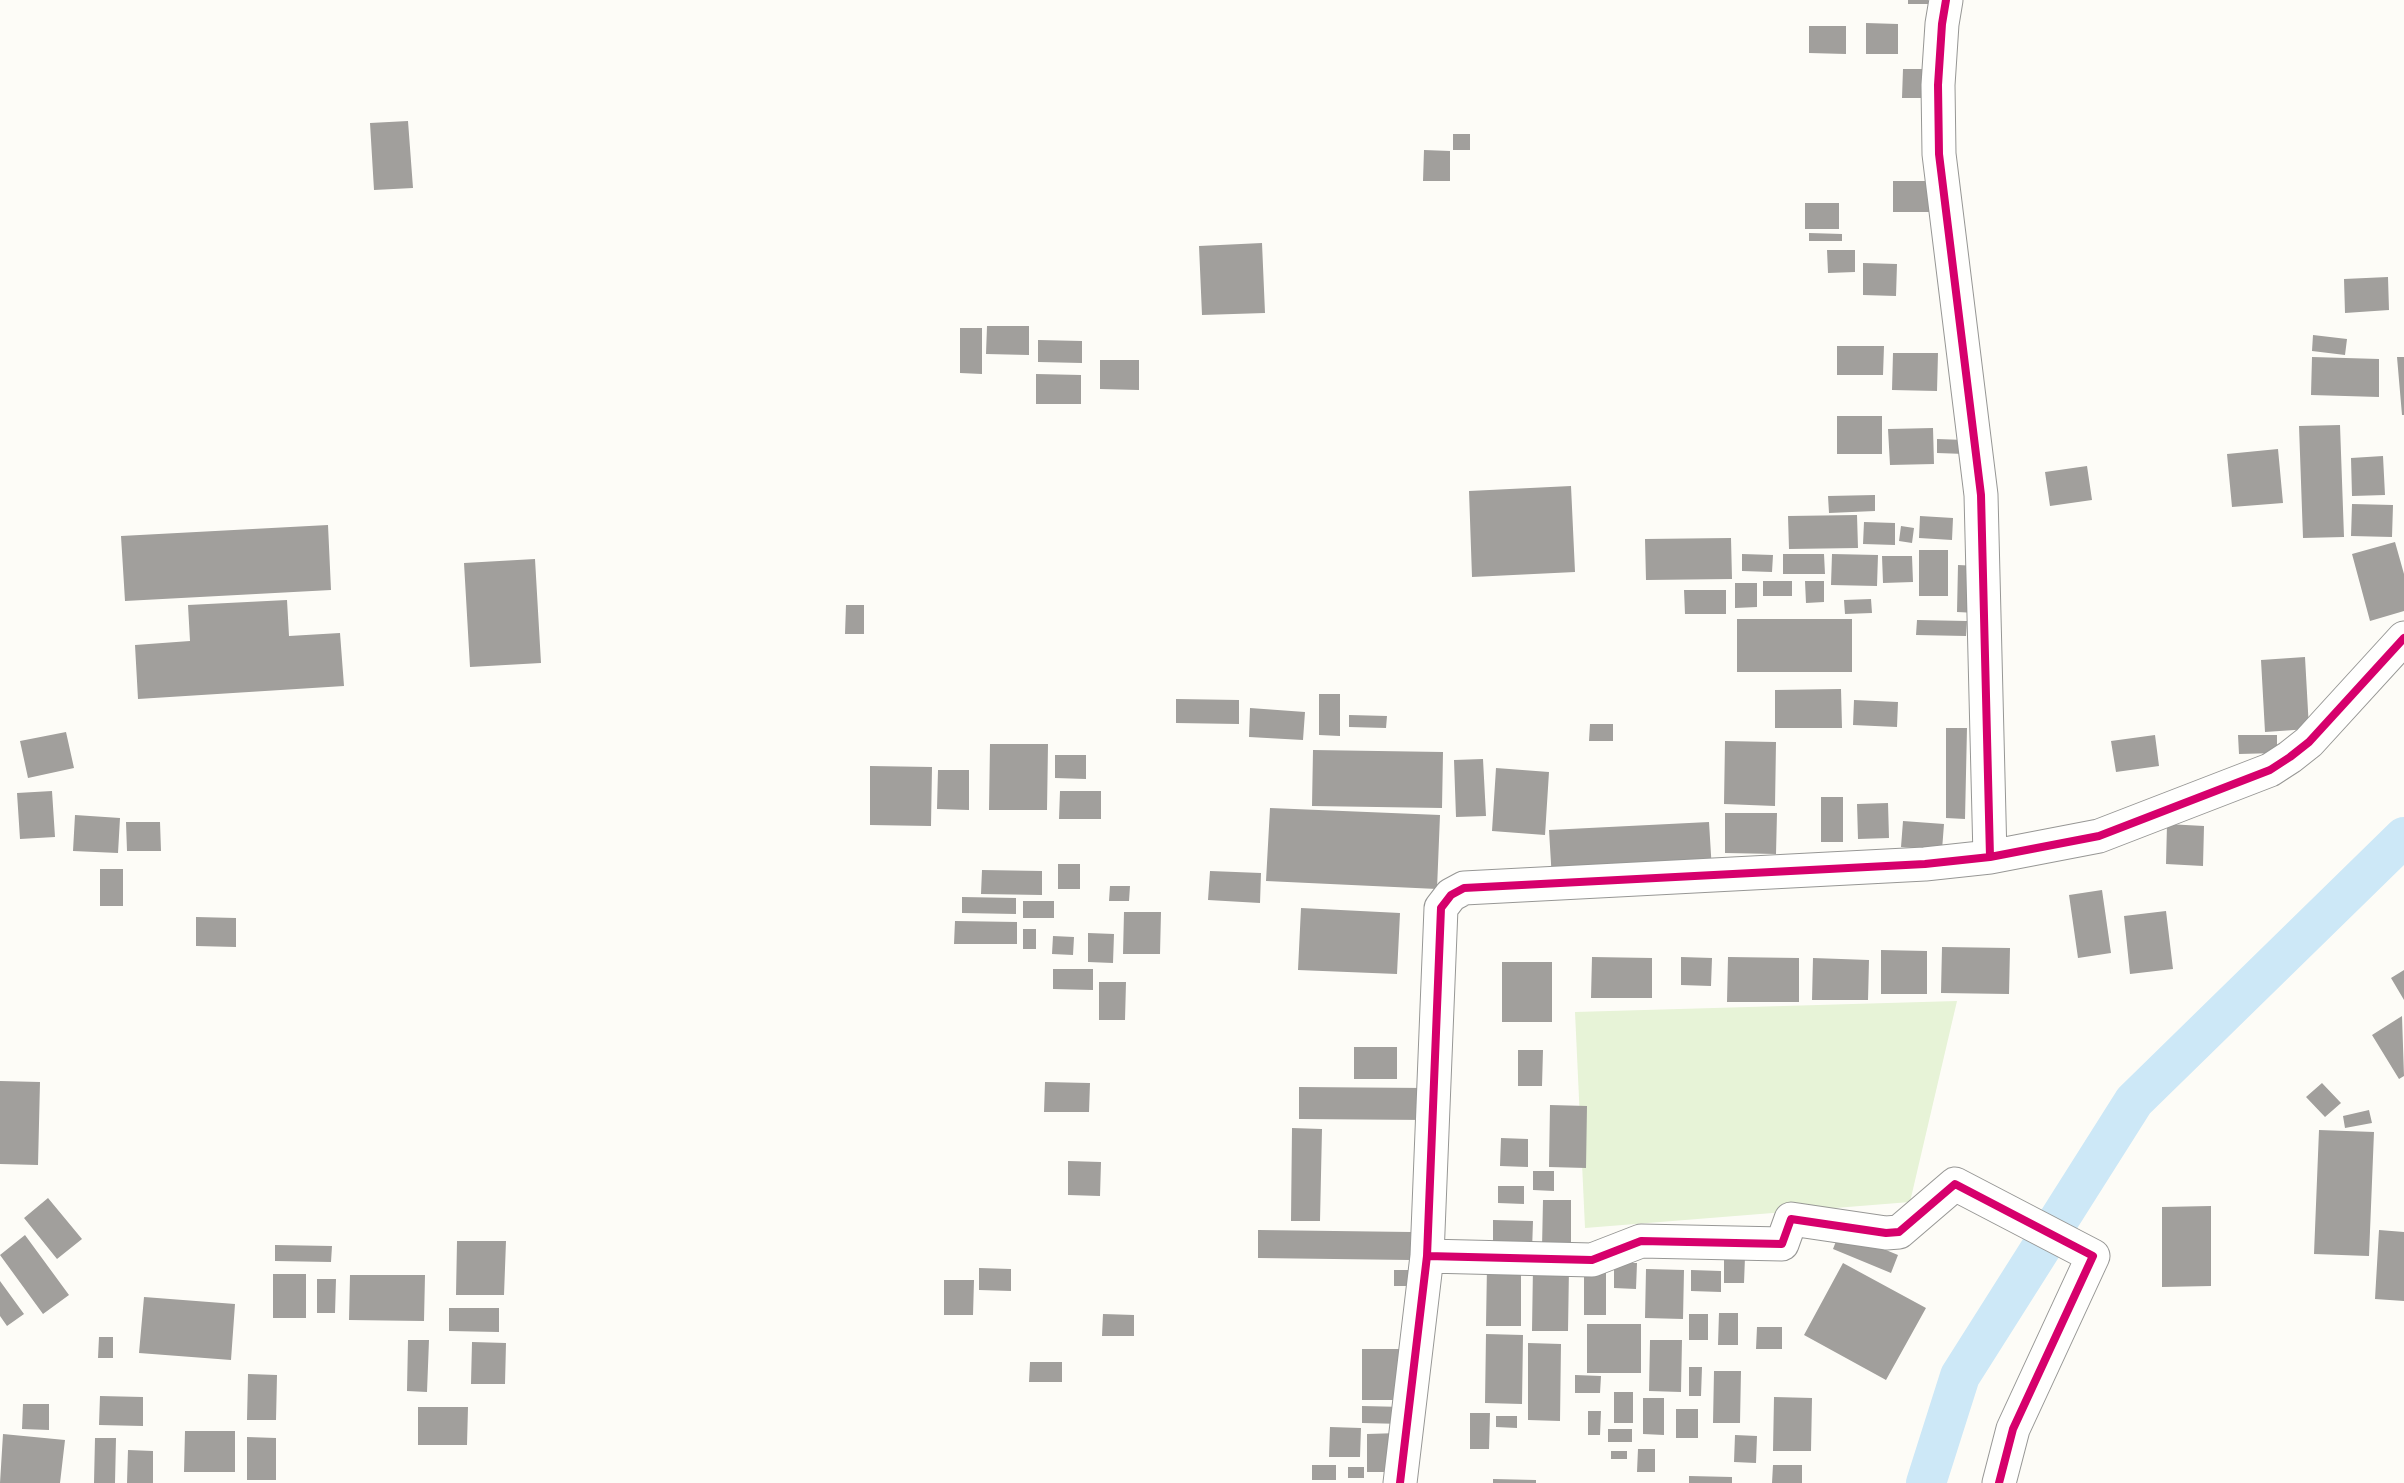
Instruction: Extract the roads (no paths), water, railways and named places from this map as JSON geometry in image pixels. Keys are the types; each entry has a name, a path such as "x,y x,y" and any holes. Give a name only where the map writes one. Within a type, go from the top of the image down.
{"street":[{"path":"1946,0 1938,85 1939,154 1982,495 1990,856"},
{"path":"1400,1483 1427,1256 1441,908 1451,895 1464,888 1925,864 1990,856 2099,836 2270,770 2309,742 2404,638"},
{"path":"1427,1256 1592,1260 1641,1240 1782,1244 1791,1219 1886,1233 1899,1232 1955,1185 2093,1256 2013,1429 1999,1483"}],"waterway":[{"path":"1926,1483 1960,1376 2134,1101 2404,837"}]}
